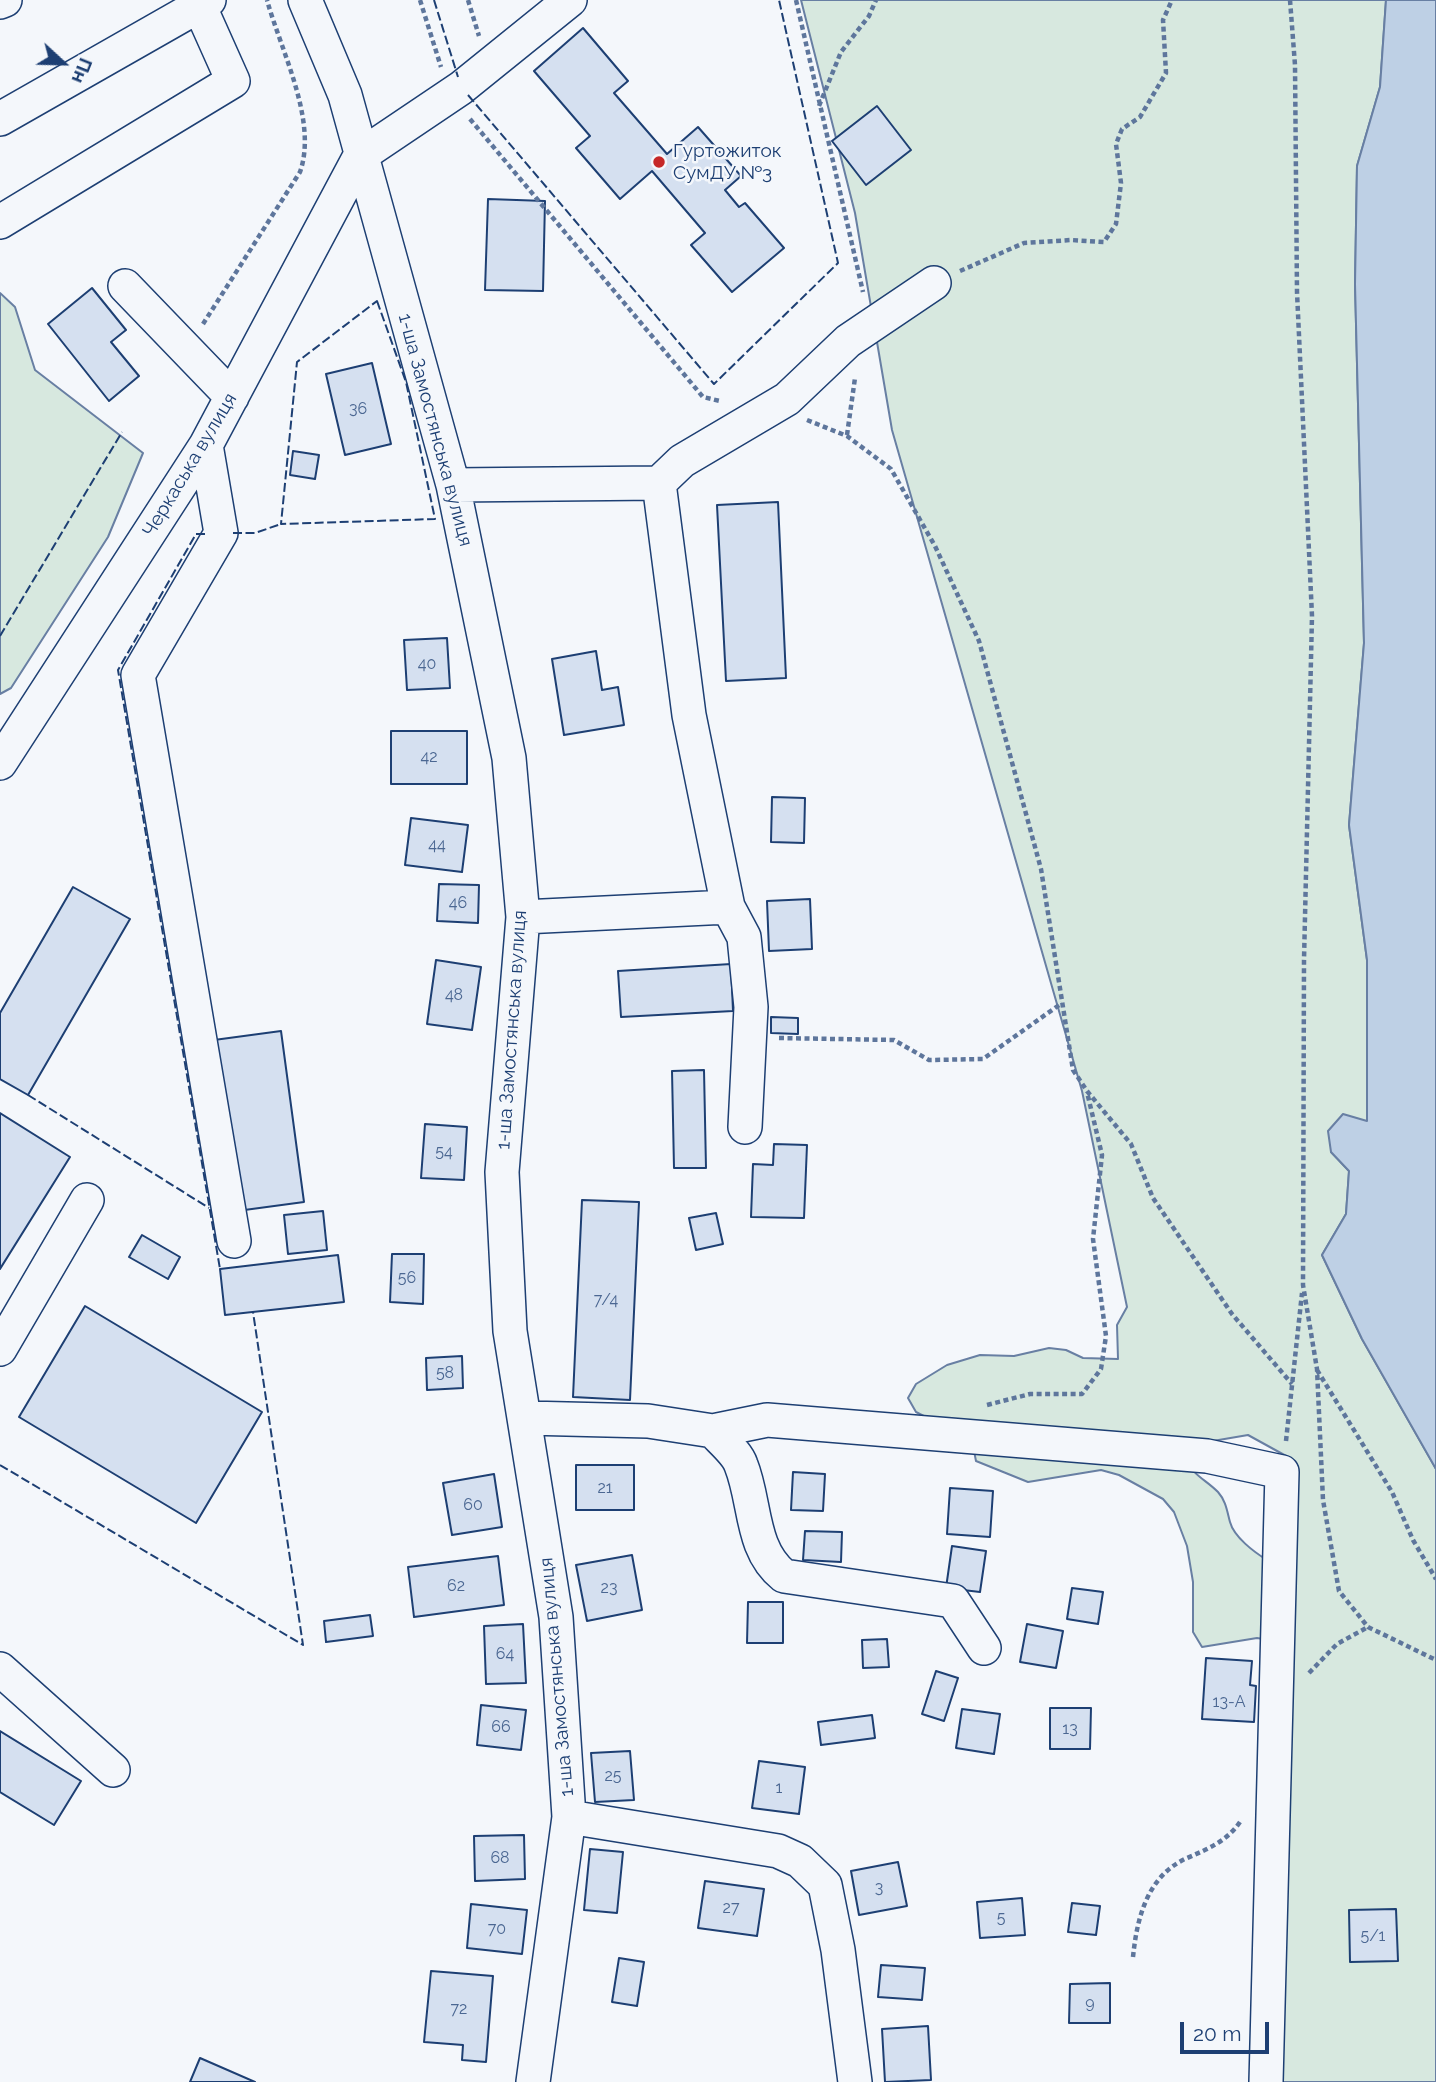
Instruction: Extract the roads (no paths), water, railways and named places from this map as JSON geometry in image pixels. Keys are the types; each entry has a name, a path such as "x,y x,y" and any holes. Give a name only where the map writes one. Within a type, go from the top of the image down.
{"street":[{"path":"0,2 5,0"},
{"name":"1-ша Замостянська вулиця","path":"305,0 345,95 453,485 509,758 523,917 502,1172 510,1331 556,1617 569,1817 533,2082"},
{"path":"360,156 461,88 570,0"},
{"path":"0,119 204,3 233,81 0,222"},
{"name":"Черкаська вулиця","path":"0,763 206,445 360,156"},
{"path":"453,485 659,483 682,461 787,399 848,341 934,283"},
{"path":"125,286 232,397"},
{"path":"206,445 221,533 138,675 234,1241"},
{"path":"659,483 689,715 728,907 744,937 751,1007 745,1127"},
{"path":"523,917 728,907"},
{"path":"0,1349 87,1200"},
{"path":"526,1418 648,1421 713,1431 767,1420 1207,1457 1282,1472 1266,2082"},
{"path":"713,1431 741,1463 762,1549 771,1566 784,1576 953,1601 984,1648"},
{"path":"0,1669 113,1770"},
{"path":"569,1817 778,1851 800,1861 825,1885 838,1950 855,2082"}],"water":[{"path":"1386,0 1436,0 1436,1469 1362,1339 1322,1255 1346,1214 1349,1171 1331,1152 1328,1131 1343,1114 1367,1121 1367,960 1349,825 1364,643 1355,284 1357,166 1380,87"}],"place":[{"name":"Гуртожиток СумДУ №3","path":"659,162"}]}
